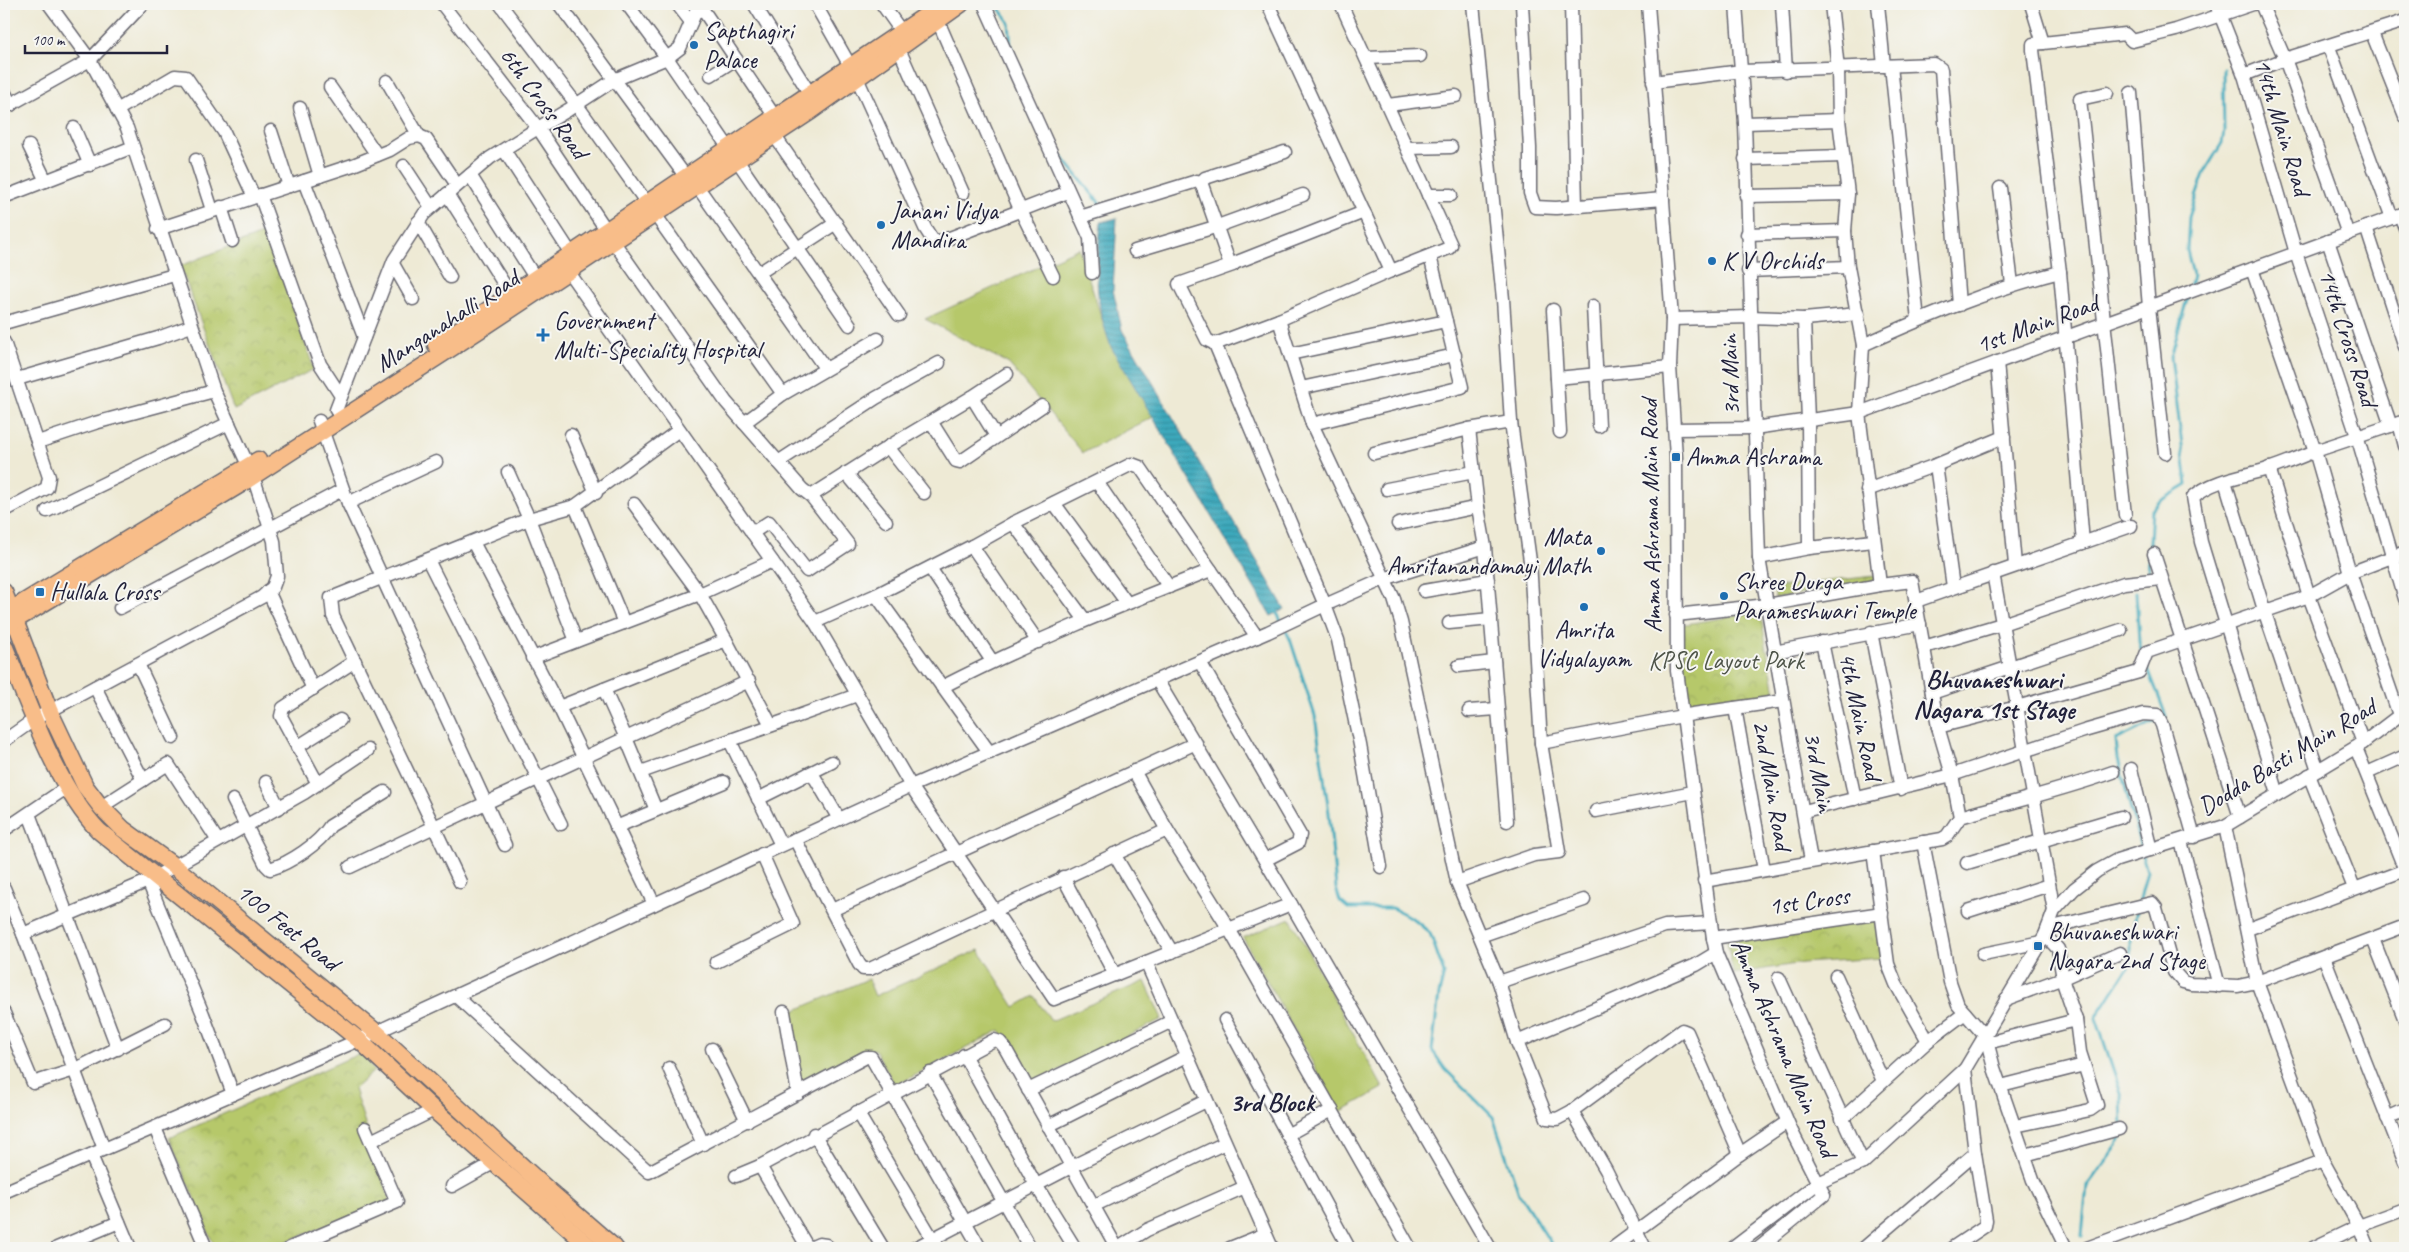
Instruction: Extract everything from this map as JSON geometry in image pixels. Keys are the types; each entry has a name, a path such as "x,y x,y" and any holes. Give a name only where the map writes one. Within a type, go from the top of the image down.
{"main road":[{"path":"903,41 943,4"},
{"path":"903,41 938,21 962,4"},
{"name":"Manganahalli Road","path":"339,408 610,236 733,153 775,117 810,94 854,72 903,41"},
{"name":"Manganahalli Road","path":"733,153 774,135 854,72"},
{"name":"Manganahalli Road","path":"8,619 251,471 320,426 339,408 536,279 567,263"},
{"name":"100 Feet Road","path":"4,592 8,619 85,786 101,807 123,829 174,866 376,1032 548,1190 616,1248"},
{"name":"100 Feet Road","path":"4,645 66,788 82,813 99,831 152,880 360,1040 434,1110 591,1248"}],"street":[{"path":"4,741 35,719 262,597 273,586 277,576 271,529 251,471 214,391 158,229 127,128 90,60 49,4"},
{"path":"4,91 7,106 90,60 143,4"},
{"name":"6th Cross Road","path":"442,4 538,128 610,236 726,402 802,490 810,496 848,544 807,571 769,522 752,533"},
{"path":"500,4 577,104 783,394"},
{"path":"558,4 759,273 825,368"},
{"path":"627,4 733,153 850,325"},
{"path":"678,4 692,22"},
{"path":"339,408 392,264 418,222 456,185 504,150 614,80 667,58 680,48 699,4"},
{"path":"699,4 775,117"},
{"path":"754,4 810,94"},
{"path":"815,4 854,72 925,228 934,242 947,239 1020,209 1068,192"},
{"path":"882,4 903,41 963,193"},
{"path":"984,4 1090,238 1092,273"},
{"path":"1268,4 1391,271"},
{"path":"1215,344 1279,320 1430,256 1451,245 1341,4"},
{"path":"1457,882 1534,855 1559,852 1542,743 1530,561 1512,422 1503,300 1474,4"},
{"path":"1522,4 1530,148 1530,193 1535,207 1576,206 1663,198"},
{"path":"1571,4 1576,206"},
{"name":"Amma Ashrama Main Road","path":"1648,4 1672,319 1670,367 1676,457 1677,671 1704,881 1716,953 1787,1122 1818,1183"},
{"name":"3rd Main","path":"1736,4 1745,123 1748,271 1759,558 1774,652 1804,811 1811,861"},
{"path":"1782,4 1786,71"},
{"path":"1831,4 1838,69 1839,120 1848,194 1845,232 1848,267 1863,344 1859,413 1873,541 1880,585"},
{"path":"1878,4 1918,320"},
{"path":"2032,4 2043,44"},
{"path":"2083,543 2064,338 2060,272 2033,44 2125,34 2132,41 2176,30 2219,9 2253,4"},
{"path":"2261,4 2285,59 2348,234"},
{"name":"14th Main Road","path":"2219,9 2244,75 2296,253"},
{"path":"938,21 1020,209 1053,276"},
{"path":"2244,75 2285,59 2329,47 2405,21"},
{"path":"2372,33 2405,116"},
{"path":"2329,47 2405,228"},
{"path":"1366,58 1420,56"},
{"path":"711,75 736,59"},
{"path":"1653,82 1742,71 1786,71 1934,64 1941,69 1959,305"},
{"path":"117,110 175,76 186,78 224,132 257,196 320,364 339,408"},
{"path":"387,81 419,136"},
{"path":"330,87 377,155"},
{"path":"2131,93 2149,307 2165,453"},
{"path":"1916,601 2015,565 2083,543 2128,521 2103,324 2080,99 2107,94"},
{"path":"1388,105 1456,96"},
{"path":"300,108 320,176"},
{"path":"1745,123 1839,120"},
{"path":"74,128 90,165"},
{"path":"271,131 289,186"},
{"path":"774,135 899,316"},
{"path":"158,229 320,176 377,155 409,138 419,136 426,139 456,185"},
{"path":"29,146 46,181"},
{"path":"4,196 90,165 133,147"},
{"path":"1408,148 1451,147"},
{"path":"504,150 567,263 679,430 814,622 911,786 1054,999 1291,904"},
{"path":"1080,217 1197,181 1201,182 1205,178 1285,152"},
{"path":"1745,159 1843,156"},
{"path":"196,160 216,209 232,241"},
{"path":"404,166 432,207"},
{"path":"470,174 536,279"},
{"path":"304,181 364,337"},
{"path":"1201,182 1215,227 1229,262 1234,264"},
{"path":"2000,188 2012,284"},
{"path":"446,194 511,295"},
{"path":"1746,196 1848,194"},
{"path":"1135,251 1215,227 1303,195"},
{"path":"1428,195 1451,195"},
{"path":"1364,212 1179,284 1207,340 1215,344 1338,640 1360,745 1381,867"},
{"name":"1st Main Road","path":"1674,429 1754,428 1859,413 2399,215"},
{"path":"418,222 450,277"},
{"path":"759,273 836,223"},
{"path":"2366,227 2405,346"},
{"path":"1747,234 1845,232"},
{"path":"2328,241 2398,423 2405,446"},
{"name":"14th Cross Road","path":"2296,253 2357,436 2405,599"},
{"path":"1312,424 1462,388 1430,256"},
{"path":"392,264 413,299"},
{"path":"1748,271 1848,267"},
{"path":"2252,269 2315,452 2350,573 2402,713"},
{"path":"1863,344 1918,320 2012,284 2060,272"},
{"path":"4,323 174,275"},
{"path":"1593,306 1598,426"},
{"path":"1553,310 1560,432"},
{"path":"1672,319 1750,317 1804,319 1858,314"},
{"path":"1804,319 1808,420 1809,548"},
{"path":"1279,320 1312,424 1394,599 1401,622 1457,882 1499,982 1517,1042 1547,1118 1557,1119 1572,1111 1682,1030 1688,1032 1740,1154"},
{"path":"1290,354 1446,321"},
{"path":"17,379 158,338 192,326"},
{"path":"744,423 783,394 878,339"},
{"path":"4,342 49,478 47,488 4,511"},
{"path":"1300,388 1455,355"},
{"path":"1997,362 2015,565"},
{"path":"778,462 876,398 939,363"},
{"path":"1557,378 1670,367"},
{"path":"810,496 1007,374"},
{"path":"38,442 96,423 214,391"},
{"path":"972,397 996,436"},
{"path":"932,422 956,461 960,462 1042,406"},
{"path":"1374,453 1469,429 1512,422"},
{"path":"47,511 228,423"},
{"path":"2278,794 2200,542 2193,497 2198,492 2225,481 2269,468 2398,423"},
{"path":"320,426 342,490 505,845"},
{"path":"1469,429 1485,548 1507,821"},
{"path":"460,882 333,616 331,598 529,519 576,506 679,430"},
{"path":"572,435 596,493"},
{"path":"1868,490 2004,437"},
{"path":"888,447 924,493"},
{"path":"348,503 436,462"},
{"path":"814,622 876,595 1013,523 1128,465 1135,464 1140,467 1211,570 1262,635"},
{"path":"1936,465 1953,587"},
{"path":"2248,929 2405,870 2367,774 2269,468"},
{"path":"508,472 529,519 576,641"},
{"path":"1387,488 1474,472"},
{"path":"846,473 886,521"},
{"path":"2225,481 2314,772 2354,888"},
{"path":"1097,482 1169,587"},
{"path":"120,608 342,490"},
{"path":"1054,503 1127,603"},
{"path":"634,504 700,594 749,681 771,725"},
{"path":"576,506 624,623"},
{"path":"1398,524 1478,507"},
{"path":"1013,523 1085,620"},
{"path":"1759,558 1809,548 1873,541"},
{"path":"473,542 559,708 582,759 654,904"},
{"path":"972,546 1038,642"},
{"path":"4,1192 360,1040 839,818 1262,635 1384,578 1485,548"},
{"path":"1938,726 2017,707 2139,672 2147,652 2265,613 2309,596 2350,573 2405,552"},
{"path":"2154,554 2240,817"},
{"path":"428,560 561,824"},
{"path":"532,658 700,594 772,561"},
{"path":"930,568 992,661"},
{"path":"942,686 992,661 1085,620 1211,570"},
{"path":"1733,1248 1818,1183 1863,1162 1965,1069 1987,1040 2006,999 2045,935 2054,911 1993,573"},
{"path":"1924,647 2002,624 2124,583 2161,579"},
{"path":"1424,591 1488,580"},
{"path":"1676,615 1767,605 1912,581 1938,726 1952,775 1960,817"},
{"path":"268,591 313,688"},
{"path":"876,595 990,753"},
{"path":"1449,623 1491,619"},
{"path":"1774,652 1870,632 1920,624"},
{"path":"1932,694 2121,630"},
{"path":"1870,632 1900,789"},
{"path":"559,708 726,640"},
{"name":"4th Main Road","path":"1822,642 1855,799"},
{"path":"318,784 281,716 283,708 355,661"},
{"path":"1200,662 1300,835 1298,843 1265,860"},
{"path":"1459,666 1494,662"},
{"path":"138,664 173,738"},
{"path":"1157,680 1291,904 1490,1248"},
{"path":"350,867 749,681"},
{"path":"95,687 143,780"},
{"path":"604,689 656,810"},
{"path":"641,772 857,695"},
{"path":"1542,743 1683,716 1783,701"},
{"name":"2nd Main Road","path":"1735,708 1764,870"},
{"path":"1469,711 1497,709"},
{"name":"Dodda Basti Main Road","path":"2054,911 2074,889 2097,870 2117,860 2225,826 2359,745 2402,713"},
{"path":"1804,811 1952,775 2084,730 2143,714 2157,715 2162,725 2194,837"},
{"path":"298,747 340,720"},
{"path":"730,741 781,845"},
{"path":"832,910 1196,743"},
{"path":"23,934 152,880 279,808 368,750"},
{"path":"2367,774 2405,756"},
{"path":"758,799 832,762"},
{"path":"101,807 168,764 218,841"},
{"path":"2131,770 2150,850"},
{"path":"1134,771 1167,830 1229,929 1410,1248"},
{"path":"1704,881 1942,839 1947,836 1960,817 2034,795 2078,785 2113,772"},
{"path":"808,774 815,778 839,818"},
{"path":"266,782 279,808"},
{"path":"616,826 724,782"},
{"path":"4,829 66,788"},
{"path":"233,800 270,869 312,847 325,835 330,826 385,792"},
{"path":"1596,811 1693,792"},
{"path":"29,814 118,1049"},
{"path":"1967,863 2121,817"},
{"path":"2225,826 2248,929 2257,982 2323,1161 2359,1226 2368,1248"},
{"path":"795,839 858,964 863,969 870,969 1063,877 1167,830"},
{"path":"2182,841 2219,986"},
{"path":"1923,842 1950,982 1958,1005 1987,1040 2033,1180 2066,1248"},
{"path":"1873,851 1890,972 1928,1041"},
{"path":"716,962 793,924 762,854"},
{"path":"1114,854 1172,952"},
{"path":"1063,877 1115,975"},
{"path":"152,880 233,1094"},
{"path":"1968,911 2049,885"},
{"path":"4,888 104,1149"},
{"path":"1480,936 1584,900"},
{"path":"1983,954 2139,905 2152,904 2156,908 2174,972 2178,978 2191,984 2238,986 2257,982 2405,926"},
{"name":"1st Cross","path":"1713,938 1882,912"},
{"path":"1499,982 1665,926 1711,923"},
{"path":"2015,1126 2097,1105 2084,1065 2076,1020 2063,978 2058,949 2045,935"},
{"path":"2373,939 2405,1020"},
{"path":"1517,1042 1696,965 1716,953"},
{"path":"2006,999 2063,978 2120,953"},
{"path":"2324,957 2405,1162"},
{"path":"1146,962 1272,1248"},
{"path":"1836,976 1883,1081"},
{"path":"1780,978 1863,1162"},
{"path":"456,996 649,1172 868,1057 872,1059 980,1248"},
{"path":"784,1012 798,1094"},
{"path":"4,1013 33,1083 74,1070 165,1024"},
{"path":"1842,1119 1928,1041 1965,1013"},
{"path":"1225,1020 1349,1248"},
{"path":"1987,1040 2076,1020"},
{"path":"1028,1090 1172,1022"},
{"path":"736,1176 760,1166 814,1134 991,1041 1000,1042 1117,1248 1147,1230 1245,1187"},
{"path":"712,1049 747,1121"},
{"path":"964,1055 1036,1185 1075,1248"},
{"path":"1048,1126 1187,1056"},
{"path":"2001,1086 2084,1065"},
{"path":"669,1068 704,1144"},
{"path":"1952,1248 1985,1226 1986,1220 1975,1152 1965,1069"},
{"path":"930,1073 1030,1248"},
{"path":"915,1248 935,1244 965,1222 1071,1167 1206,1101"},
{"path":"371,1141 434,1110"},
{"path":"1287,1135 1332,1110"},
{"path":"2387,1118 2405,1110"},
{"path":"1572,1111 1645,1248"},
{"path":"857,1112 935,1244"},
{"path":"1613,1248 1740,1154 1787,1122"},
{"path":"155,1128 206,1248"},
{"path":"290,1248 397,1202 365,1128"},
{"path":"2025,1155 2119,1129"},
{"path":"814,1134 883,1248"},
{"path":"1093,1206 1225,1143"},
{"path":"1864,1248 1975,1152"},
{"path":"91,1155 130,1248"},
{"path":"2086,1248 2323,1161"},
{"path":"452,1186 493,1163"},
{"path":"760,1166 809,1248 819,1244 826,1245 829,1248"},
{"path":"1759,1248 1824,1196 1842,1172"},
{"path":"1818,1183 1824,1196"},
{"path":"2313,1248 2359,1226 2405,1210"},
{"path":"57,1248 119,1222"},
{"path":"1230,1248 1265,1234"}],"green space":[{"path":"267,232 314,369 234,410 180,266"},
{"path":"1079,248 1111,347 1153,417 1083,453 1009,364 925,319"},
{"path":"1875,576 1875,581 1775,598 1775,587"},
{"name":"KPSC Layout Park","path":"1760,612 1776,698 1686,710 1679,625"},
{"path":"1290,918 1383,1088 1340,1112 1243,938"},
{"path":"1876,918 1882,958 1802,963 1733,974 1727,941"},
{"path":"979,950 1015,1007 1034,996 1051,1021 1145,981 1162,1019 1032,1084 1000,1030 895,1086 875,1049 801,1089 789,1013 868,979 875,996"},
{"path":"363,1052 374,1071 354,1089 390,1201 269,1248 215,1248 169,1138"}],"water":[{"path":"1117,218 1113,290 1122,330 1285,609 1271,616 1111,347 1101,314 1097,271 1101,222"}],"waterway":[{"path":"996,4 1009,22 1011,49"},
{"path":"2190,287 2193,275 2187,250 2189,217 2205,171 2222,143 2224,132 2223,69"},
{"path":"1057,151 1102,206"},
{"path":"2148,573 2152,510 2159,502 2187,485 2171,357 2188,295"},
{"path":"2136,592 2139,642 2142,653"},
{"path":"1275,609 1281,621"},
{"path":"1284,627 1290,639 1315,716 1329,813 1336,888 1340,901 1348,908 1393,908 1412,918 1430,933 1444,973 1439,994 1432,1050 1445,1069 1493,1117 1519,1194 1554,1248"},
{"path":"2146,663 2166,716 2161,718"},
{"path":"2141,849 2118,759 2116,740 2155,721"},
{"path":"2139,903 2147,871 2142,855"},
{"path":"2082,1235 2087,1186 2117,1146 2123,1129 2122,1096 2096,1018 2131,963 2131,935 2137,911"}],"place":[{"name":"Sapthagiri Palace","path":"694,45"},
{"name":"Janani Vidya Mandira","path":"881,225"},
{"name":"K V Orchids","path":"1712,261"},
{"name":"Government Multi-Speciality Hospital","path":"543,335"},
{"name":"Amma Ashrama","path":"1676,457"},
{"name":"Mata Amritanandamayi Math","path":"1601,551"},
{"name":"Hullala Cross","path":"40,592"},
{"name":"Shree Durga Parameshwari Temple","path":"1724,596"},
{"name":"Amrita Vidyalayam","path":"1584,607"},
{"name":"Bhuvaneshwari Nagara 2nd Stage","path":"2038,946"}],"district":[{"name":"Bhuvaneshwari Nagara 1st Stage","path":"1994,694"},
{"name":"3rd Block","path":"1272,1102"}]}
